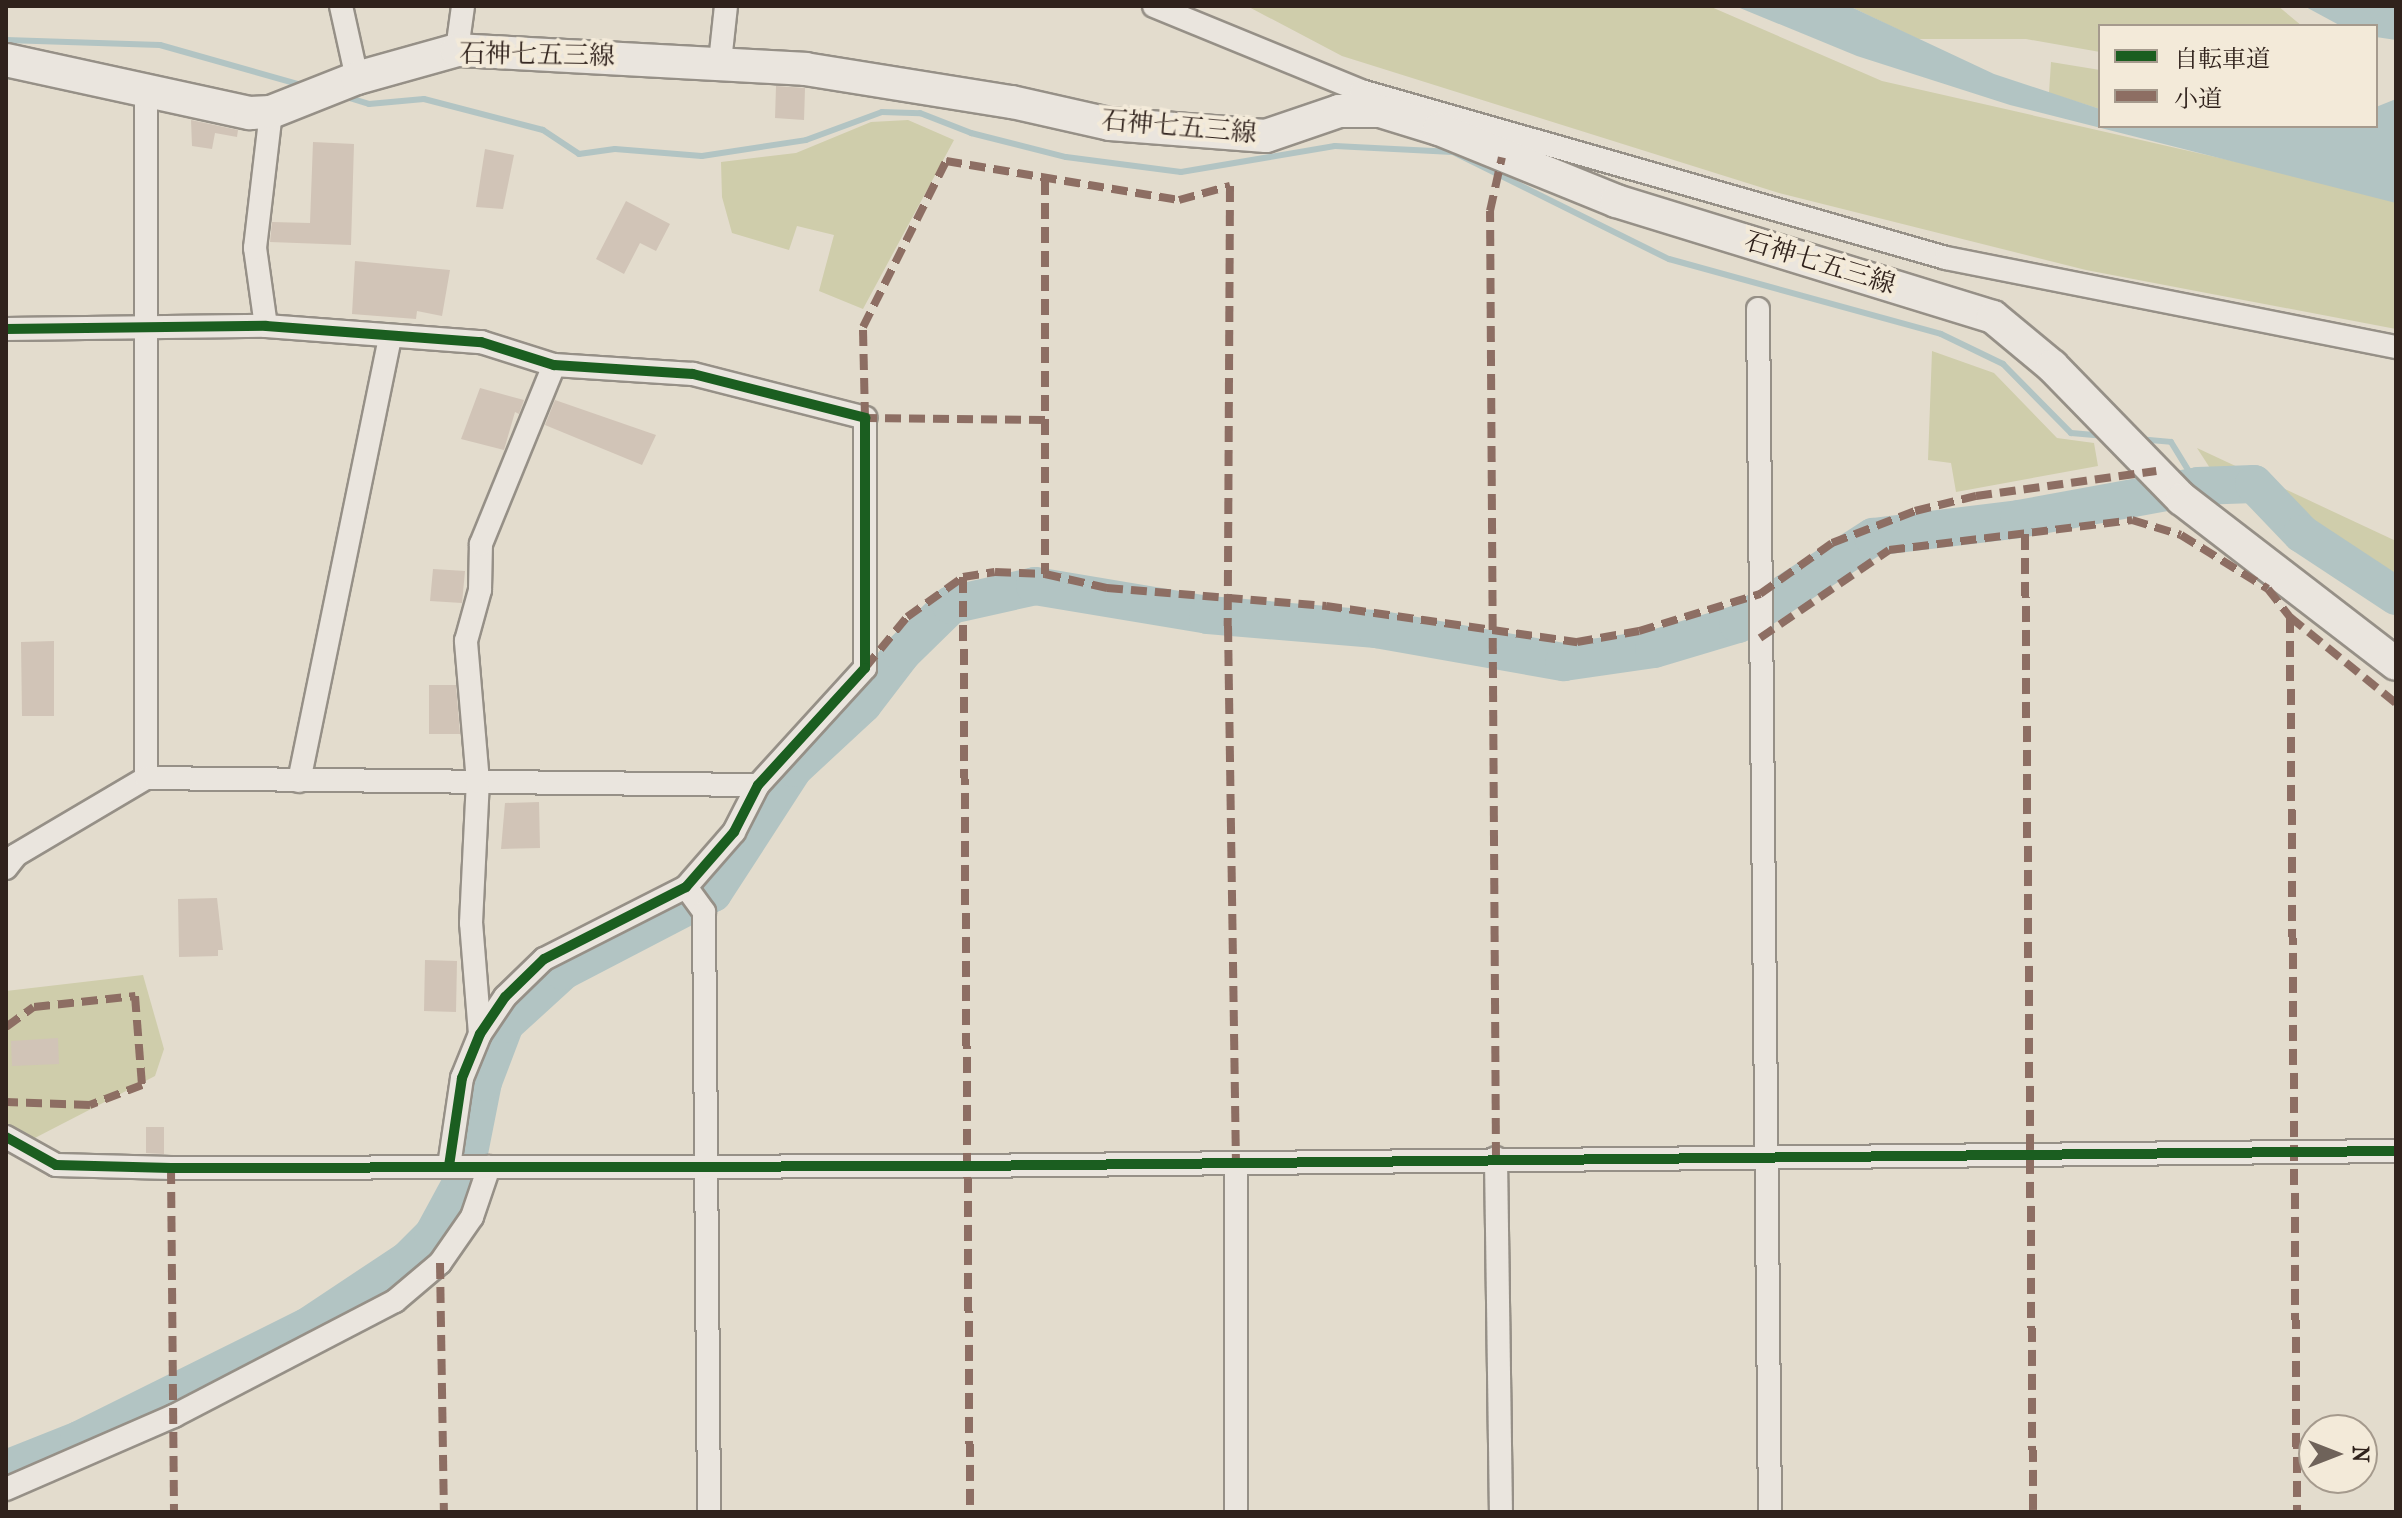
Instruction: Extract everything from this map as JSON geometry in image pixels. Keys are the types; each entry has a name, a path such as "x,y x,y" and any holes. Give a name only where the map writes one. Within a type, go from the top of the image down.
{"main road":[{"name":"石神七五三線","path":"6,60 250,113 271,112 357,78 457,50 805,69 1012,102 1110,124 1266,136 1339,111 1380,111 1439,129 1616,201 1993,317 2052,366 2182,499 2396,664"}],"street":[{"path":"341,6 357,78"},
{"path":"457,50 463,6"},
{"path":"720,62 726,6"},
{"path":"1154,6 1361,91 1946,258 2396,347"},
{"path":"146,91 146,778"},
{"path":"266,326 255,248 271,112"},
{"path":"1758,309 1770,1512"},
{"path":"6,329 266,326 481,342 554,365 693,374 865,418 865,668 758,785 734,832 688,889 544,959 505,997 480,1034 462,1078 449,1166"},
{"path":"299,781 390,336"},
{"path":"480,1034 471,923 478,782 466,641 480,590 481,544 554,365"},
{"path":"6,868 16,855 146,778 758,785"},
{"path":"688,889 704,912 709,1512"},
{"path":"6,1137 56,1165 489,1167 705,1163 1236,1163 1768,1154 2396,1151"},
{"path":"1496,1158 1501,1512"},
{"path":"1236,1163 1236,1512"},
{"path":"6,1489 174,1416 395,1301 440,1263 472,1217 489,1167"}],"shaded area":[{"path":"1247,6 1709,6 1882,81 2396,198 2396,329 2086,270 1779,193 1342,56"},
{"path":"1735,6 1849,6 1994,74 2098,108 2098,127 2010,105 1857,56"},
{"path":"1849,6 2278,6 2300,24 2098,24 2098,52 2026,39 1918,39"},
{"path":"2304,6 2396,6 2396,40 2378,37 2378,24 2337,24"},
{"path":"2051,62 2098,70 2098,108 2049,93"},
{"path":"2396,99 2396,203 2101,128 2378,128 2378,106"},
{"path":"908,120 954,140 863,309 819,291 834,235 797,226 789,250 732,233 722,197 721,162 796,153 871,122"},
{"path":"1932,351 1994,373 2057,438 2094,443 2098,466 1956,492 1951,463 1928,460"},
{"path":"2197,448 2396,541 2396,587 2219,482"},
{"path":"143,975 164,1049 155,1076 29,1141 6,1125 6,991"}],"building":[{"path":"776,86 805,88 804,120 775,118"},
{"path":"191,120 238,130 237,137 215,133 212,149 192,146"},
{"path":"313,142 354,144 351,245 270,242 272,222 310,223"},
{"path":"485,149 514,155 503,209 476,207"},
{"path":"626,201 670,224 656,251 640,243 624,274 596,259"},
{"path":"355,261 450,270 442,316 417,311 416,319 352,314"},
{"path":"480,388 524,400 519,414 515,412 504,450 461,439"},
{"path":"555,400 656,435 642,465 545,425"},
{"path":"433,569 465,571 462,603 430,601"},
{"path":"54,641 54,716 22,716 21,642"},
{"path":"429,685 456,685 460,734 429,734"},
{"path":"539,802 540,848 501,849 505,803"},
{"path":"217,898 223,950 218,950 218,956 179,957 178,899"},
{"path":"425,960 457,961 456,1012 424,1011"},
{"path":"58,1038 59,1064 12,1066 11,1041"},
{"path":"146,1127 164,1127 164,1154 146,1153"}],"waterway":[{"path":"6,40 160,45 305,86"},
{"path":"343,96 369,104 424,99 543,130 579,154 615,149 702,156 806,140 882,112 920,113 971,133 1066,157 1181,172 1335,146 1453,152 1669,259 1941,334 2003,364 2071,433 2103,436"},
{"path":"2138,439 2171,442 2198,486"},
{"path":"6,1469 79,1440 307,1327 408,1260 433,1235 464,1178 483,1082 505,1024 563,971 713,893 794,768 863,704 902,653 951,605 1035,586 1208,615 1376,629 1564,662 1654,649 1738,624 1873,537 2019,519 2198,486 2254,484 2302,534 2396,596"}],"marked path":[{"path":"1496,1158 1490,211 1502,157"},
{"path":"1045,420 865,418 863,327 946,161 1179,200 1230,186 1228,626 1236,1163"},
{"path":"1045,179 1045,574"},
{"path":"865,668 907,617 963,577 995,572 1045,574 1107,588 1326,606 1577,642 1639,631 1760,594 1832,543 1915,511 1976,496 2156,471"},
{"path":"1760,638 1889,550 2132,520 2181,535 2268,589 2290,617 2396,703"},
{"path":"2025,534 2033,1512"},
{"path":"963,577 970,1512"},
{"path":"2290,617 2297,1512"},
{"path":"6,1027 34,1007 135,996 142,1085 90,1105 6,1102"},
{"path":"171,1168 174,1512"},
{"path":"440,1263 444,1512"}],"cycle path":[{"path":"6,329 266,326 481,342 554,365 693,374 865,418 865,668 758,785 734,832 686,887 544,959 505,997 480,1034 462,1078 449,1166"},
{"path":"6,1137 56,1165 171,1168 964,1166 2396,1151"}]}
